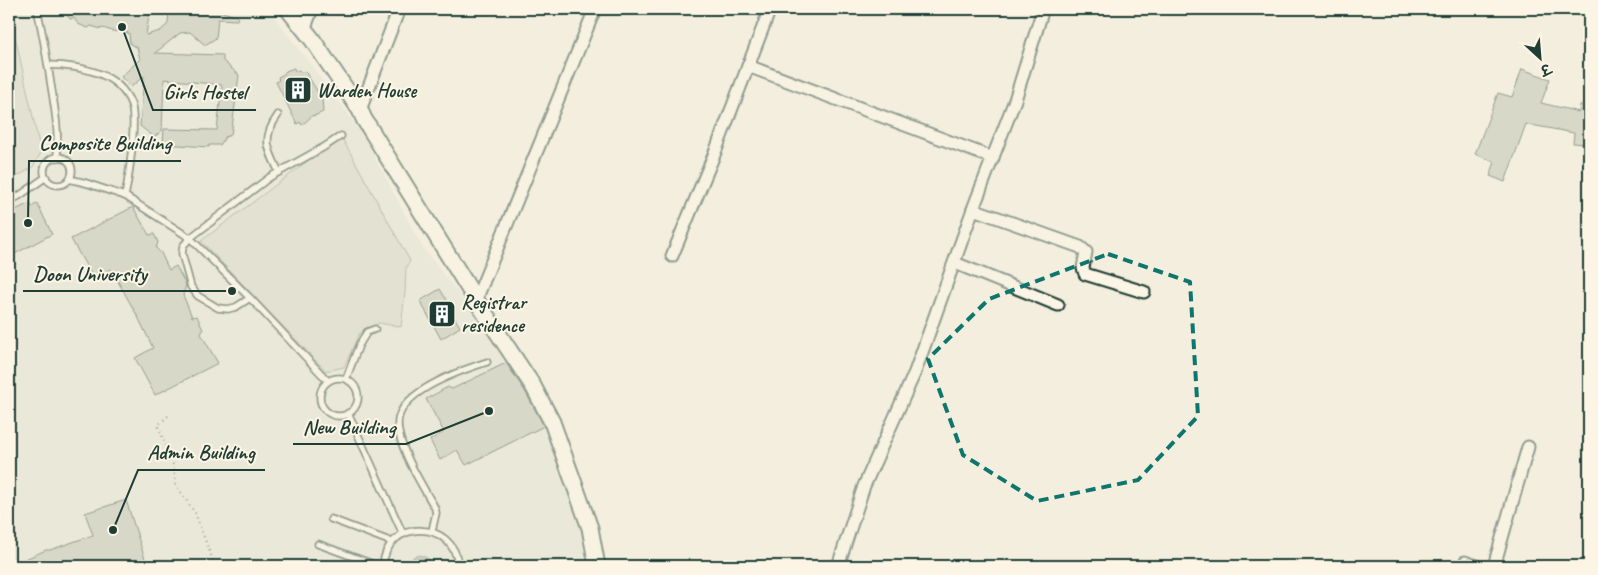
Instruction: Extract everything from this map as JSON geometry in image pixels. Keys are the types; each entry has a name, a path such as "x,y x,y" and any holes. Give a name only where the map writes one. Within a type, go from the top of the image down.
{"main road":[{"path":"288,9 360,110 476,300 533,386 552,422 590,528 596,566"}],"street":[{"path":"304,30 312,9"},
{"path":"360,110 399,9"},
{"path":"476,300 595,9"},
{"path":"672,256 714,155 770,9"},
{"path":"838,566 864,486 915,372 955,264 973,209 1015,100 1043,9"},
{"path":"748,66 993,158"},
{"path":"973,209 1080,247 1086,252 1083,268 1086,274 1144,292"},
{"path":"955,264 1058,305"},
{"path":"1494,566 1528,447"},
{"path":"1465,562 1477,566"}],"lane":[{"path":"37,9 59,138 57,158"},
{"path":"48,65 72,67 107,76 118,84 131,104 133,115 131,156 125,196"},
{"path":"278,115 270,125 267,147 279,172"},
{"path":"250,298 228,310 218,308 198,296 191,287 182,254 183,246 190,238 244,196 279,172 341,136"},
{"path":"53,159 65,159 71,165 72,173 65,183 57,185 46,177 46,165 53,159"},
{"path":"9,201 20,196 46,177"},
{"path":"69,179 125,196 190,238 250,298 328,381"},
{"path":"346,379 359,345 367,332 375,329"},
{"path":"432,532 436,513 435,508 419,480 402,441 398,417 413,397 429,385 487,362"},
{"path":"334,378 346,379 356,387 358,399 353,410 336,415 325,409 320,397 321,391 328,381 334,378"},
{"path":"348,413 403,534"},
{"path":"331,518 392,542"},
{"path":"383,566 386,553 392,542 403,534 418,530 432,532 445,538 454,550 458,565 467,566"},
{"path":"318,544 378,566"}],"path":[{"path":"168,416 158,425 173,465 176,485 195,513 215,566"}],"highlighted area":[{"path":"1108,254 1190,282 1198,416 1138,480 1037,501 963,455 928,359 989,299"}],"shaded area":[{"path":"9,9 268,9 360,130 422,247 490,334 541,418 584,530 583,549 586,566 9,566"},
{"path":"9,9 41,153 32,168 9,181"},
{"path":"341,136 410,261 406,268 401,327 379,323 359,334 344,367 326,371 201,241"},
{"path":"421,555 429,559 431,566 409,566 413,557"}],"building":[{"path":"62,9 150,9 146,35 160,31 168,24 169,9 221,9 220,11 238,17 237,20 218,19 216,38 205,45 190,32 180,33 155,53 223,55 223,61 239,75 231,135 225,137 220,145 209,145 209,147 163,144 164,129 217,130 222,85 164,79 162,131 154,137 140,126 144,76 131,87 121,77 140,59 137,47 130,44 129,33 91,26 88,28 78,24 74,18 70,19"},
{"name":"Warden House","path":"294,68 295,71 299,70 301,73 305,71 322,99 323,112 313,115 302,125 300,122 297,124 276,82 279,80 278,77"},
{"path":"1522,69 1550,79 1541,103 1579,112 1580,105 1589,106 1587,144 1573,143 1574,133 1526,124 1505,182 1490,176 1495,162 1475,154 1498,93 1512,97"},
{"path":"30,203 32,207 37,203 52,234 9,257 9,213"},
{"path":"133,207 149,235 154,234 158,242 156,248 161,253 169,270 176,266 186,285 183,295 192,317 197,316 203,330 201,334 218,363 155,395 135,358 153,348 138,317 111,269 93,278 71,239"},
{"name":"Registrar residence","path":"440,289 449,304 439,312 453,315 460,327 441,339 420,301"},
{"path":"506,363 525,391 544,426 466,465 457,450 440,460 430,440 444,432 426,399 448,387 452,389"},
{"path":"126,500 146,562 124,566 9,566 46,550 93,535 85,513"}],"place":[{"name":"Girls Hostel","path":"122,27"},
{"name":"Warden House","path":"298,90"},
{"name":"Composite Building","path":"28,223"},
{"name":"Doon University","path":"232,291"},
{"name":"Registrar residence","path":"442,314"},
{"name":"New Building","path":"489,411"},
{"name":"Admin Building","path":"113,530"}]}
